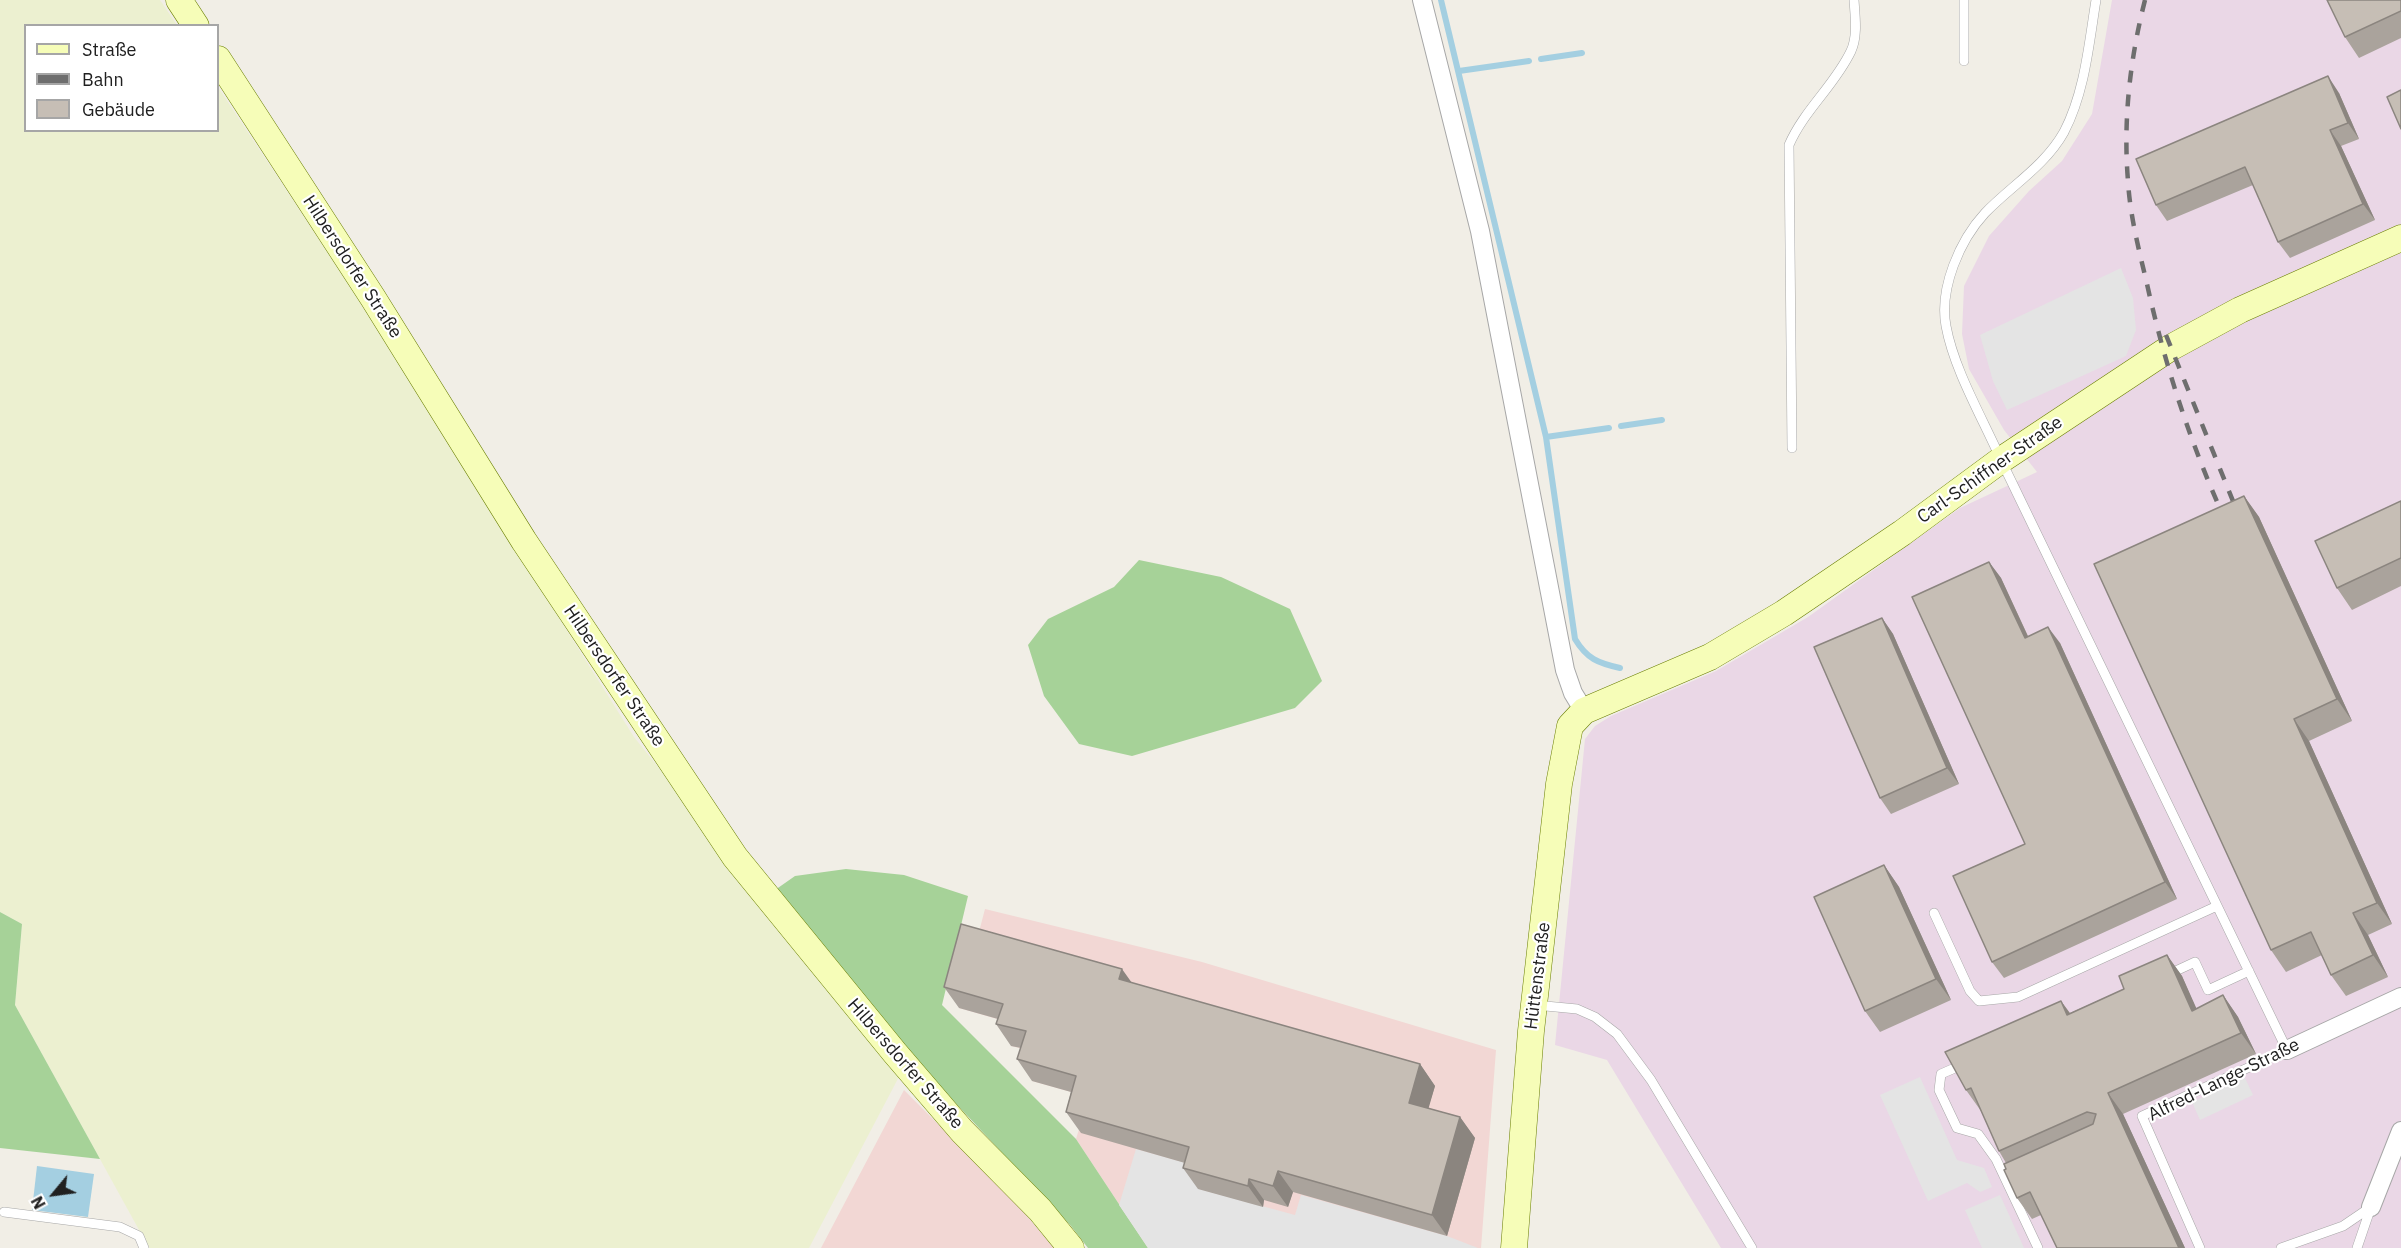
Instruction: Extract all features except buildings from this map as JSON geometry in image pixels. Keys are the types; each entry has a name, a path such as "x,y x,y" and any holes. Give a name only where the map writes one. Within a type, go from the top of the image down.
{"main road":[{"path":"179,0 195,24"},
{"name":"Hilbersdorfer Straße","path":"219,60 373,298 524,541 735,857 895,1053 962,1131 1040,1210 1071,1248"},
{"name":"Carl-Schiffner-Straße","path":"1584,711 1710,657 1784,613 1902,533 2001,460 2170,348 2240,310 2401,238"},
{"name":"Hüttenstraße","path":"1514,1248 1535,1005 1562,766 1570,726 1584,711"}],"street":[{"path":"1422,0 1480,231 1564,670 1572,693 1584,711"},
{"name":"Alfred-Lange-Straße","path":"2287,1050 2401,997"},
{"path":"2371,1207 2401,1131"}],"lane":[{"path":"1792,448 1789,145 1796,128 1852,50 1856,28 1854,0"},
{"path":"1964,0 1964,61"},
{"path":"2096,0 2085,69 2064,131 2050,154 1984,214 1966,241 1952,270 1946,297 1946,325 1953,350 2001,460 2287,1050"},
{"path":"1934,913 1970,991 1979,1001 2019,997 2217,906"},
{"path":"2152,981 2195,962 2208,990 2249,971"},
{"path":"1535,1005 1578,1008 1595,1017 1617,1034 1651,1080 1752,1248"},
{"name":"Alfred-Lange-Straße","path":"2200,1248 2142,1116 2287,1050"},
{"path":"1973,1060 1941,1074 1939,1090 1957,1128 1978,1134 1996,1159 2038,1248"},
{"path":"2007,1183 2018,1178"},
{"path":"2281,1248 2343,1226 2371,1207"},
{"path":"2357,1248 2371,1207"},
{"path":"4,1212 120,1227 139,1236 144,1248"}],"shaded area":[{"path":"2112,0 2401,0 2401,1248 1721,1248 1607,1060 1555,1045 1585,739 1595,726 1611,716 1716,671 1808,617 1960,508 2037,472 2004,430 1969,369 1962,334 1964,286 1989,236 2029,191 2062,161 2092,114"},
{"path":"2121,268 2133,298 2136,330 2126,356 2007,410 1993,381 1980,335"},
{"path":"985,909 1202,962 1496,1050 1481,1248 1148,1248 1076,1139 1089,1097 1032,1081 1041,1053 1011,1046 1018,1025 959,1008"},
{"path":"1920,1077 1957,1160 1984,1168 1992,1187 1980,1192 1967,1183 1928,1201 1880,1095"},
{"path":"2245,1078 2253,1095 2200,1120 2192,1102"},
{"path":"904,1090 1012,1198 1054,1248 821,1248"},
{"path":"1136,1149 1204,1168 1199,1189 1295,1215 1301,1195 1447,1236 1478,1248 1148,1248 1119,1205"},
{"path":"2000,1195 2024,1248 1982,1248 1965,1210"}],"green space":[{"path":"0,0 160,0 176,24 24,24 24,132 219,132 219,89 349,285 634,737 902,1071 809,1248 149,1248 15,1005 22,924 0,912"},
{"path":"1139,560 1221,577 1290,609 1322,681 1295,708 1132,756 1079,744 1044,696 1028,645 1048,619 1114,587"},
{"path":"846,869 904,875 968,896 942,1005 1076,1139 1148,1248 1088,1248 1071,1226 914,1059 775,890 795,876"},
{"path":"0,912 22,924 15,1005 100,1159 0,1148"}],"water":[{"path":"37,1166 94,1174 88,1217 32,1210"}],"waterway":[{"path":"1441,0 1546,437 1575,639 1589,656 1620,668"},
{"path":"1541,59 1582,53"},
{"path":"1459,71 1529,61"},
{"path":"1621,426 1662,420"},
{"path":"1546,437 1609,428"}],"railway":[{"path":"2145,0 2135,45 2127,112 2126,135 2131,207 2154,315 2171,375 2201,464 2226,522"},
{"path":"2166,335 2239,516"}]}
